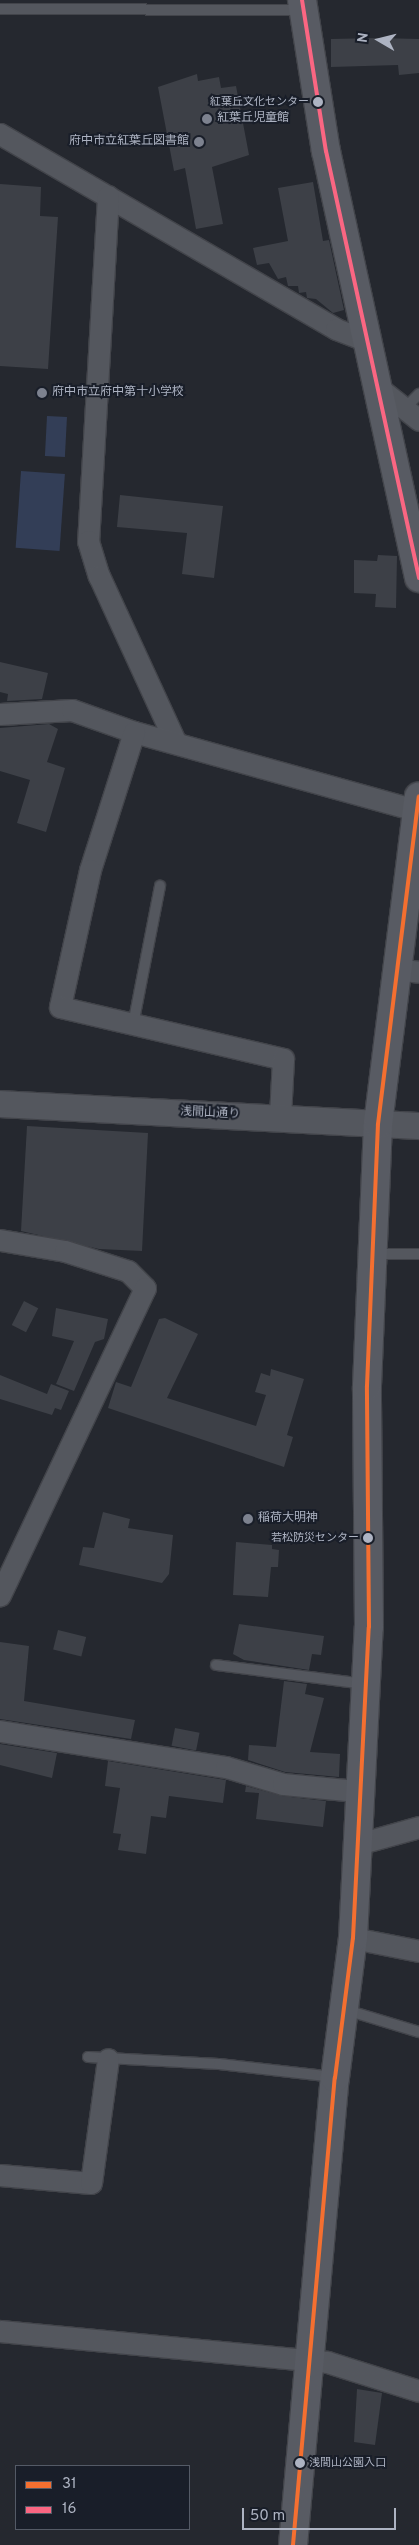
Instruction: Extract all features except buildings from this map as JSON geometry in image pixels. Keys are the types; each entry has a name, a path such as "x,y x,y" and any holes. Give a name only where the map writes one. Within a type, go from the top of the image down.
{"main road":[{"path":"303,5 326,152 364,340 419,578"},
{"path":"293,2545 335,2078 353,1938 358,1844 358,1791 365,1685 371,1254 378,1124 408,970 419,806"}],"street":[{"path":"0,134 336,329 364,340"},
{"path":"108,196 88,541 99,576 176,741"},
{"path":"375,385 414,407"},
{"path":"0,714 72,710 134,732 176,741 419,806"},
{"path":"134,732 90,870 60,1007 283,1059 280,1117"},
{"name":"浅間山通り","path":"0,1104 280,1117 419,1126"},
{"path":"0,1240 65,1251 128,1272 145,1288 0,1595"},
{"path":"0,1731 226,1767 283,1784 358,1791"},
{"path":"358,1844 419,1827"},
{"path":"353,1938 419,1951"},
{"path":"0,2175 91,2183 98,2058"},
{"path":"0,2331 310,2360 419,2391"}],"lane":[{"path":"0,8 303,5"},
{"path":"133,1024 160,886"},
{"path":"371,1254 419,1254"},
{"path":"216,1665 365,1685"},
{"path":"344,2010 419,2032"},
{"path":"98,2058 219,2064 335,2078"}],"water":[{"path":"47,416 67,417 65,457 45,456"},
{"path":"21,471 65,474 60,551 16,548"}],"transit line":[{"name":"16","path":"302,0 326,151 419,578"},
{"name":"31","path":"293,2545 335,2078 353,1938 369,1627 367,1386 378,1124 419,797"}],"place":[{"name":"紅葉丘文化センター","path":"318,102"},
{"name":"紅葉丘児童館","path":"207,119"},
{"name":"府中市立紅葉丘図書館","path":"199,142"},
{"name":"府中市立府中第十小学校","path":"42,393"},
{"name":"稲荷大明神","path":"248,1519"},
{"name":"若松防災センター","path":"368,1538"},
{"name":"浅間山公園入口","path":"300,2463"}]}
